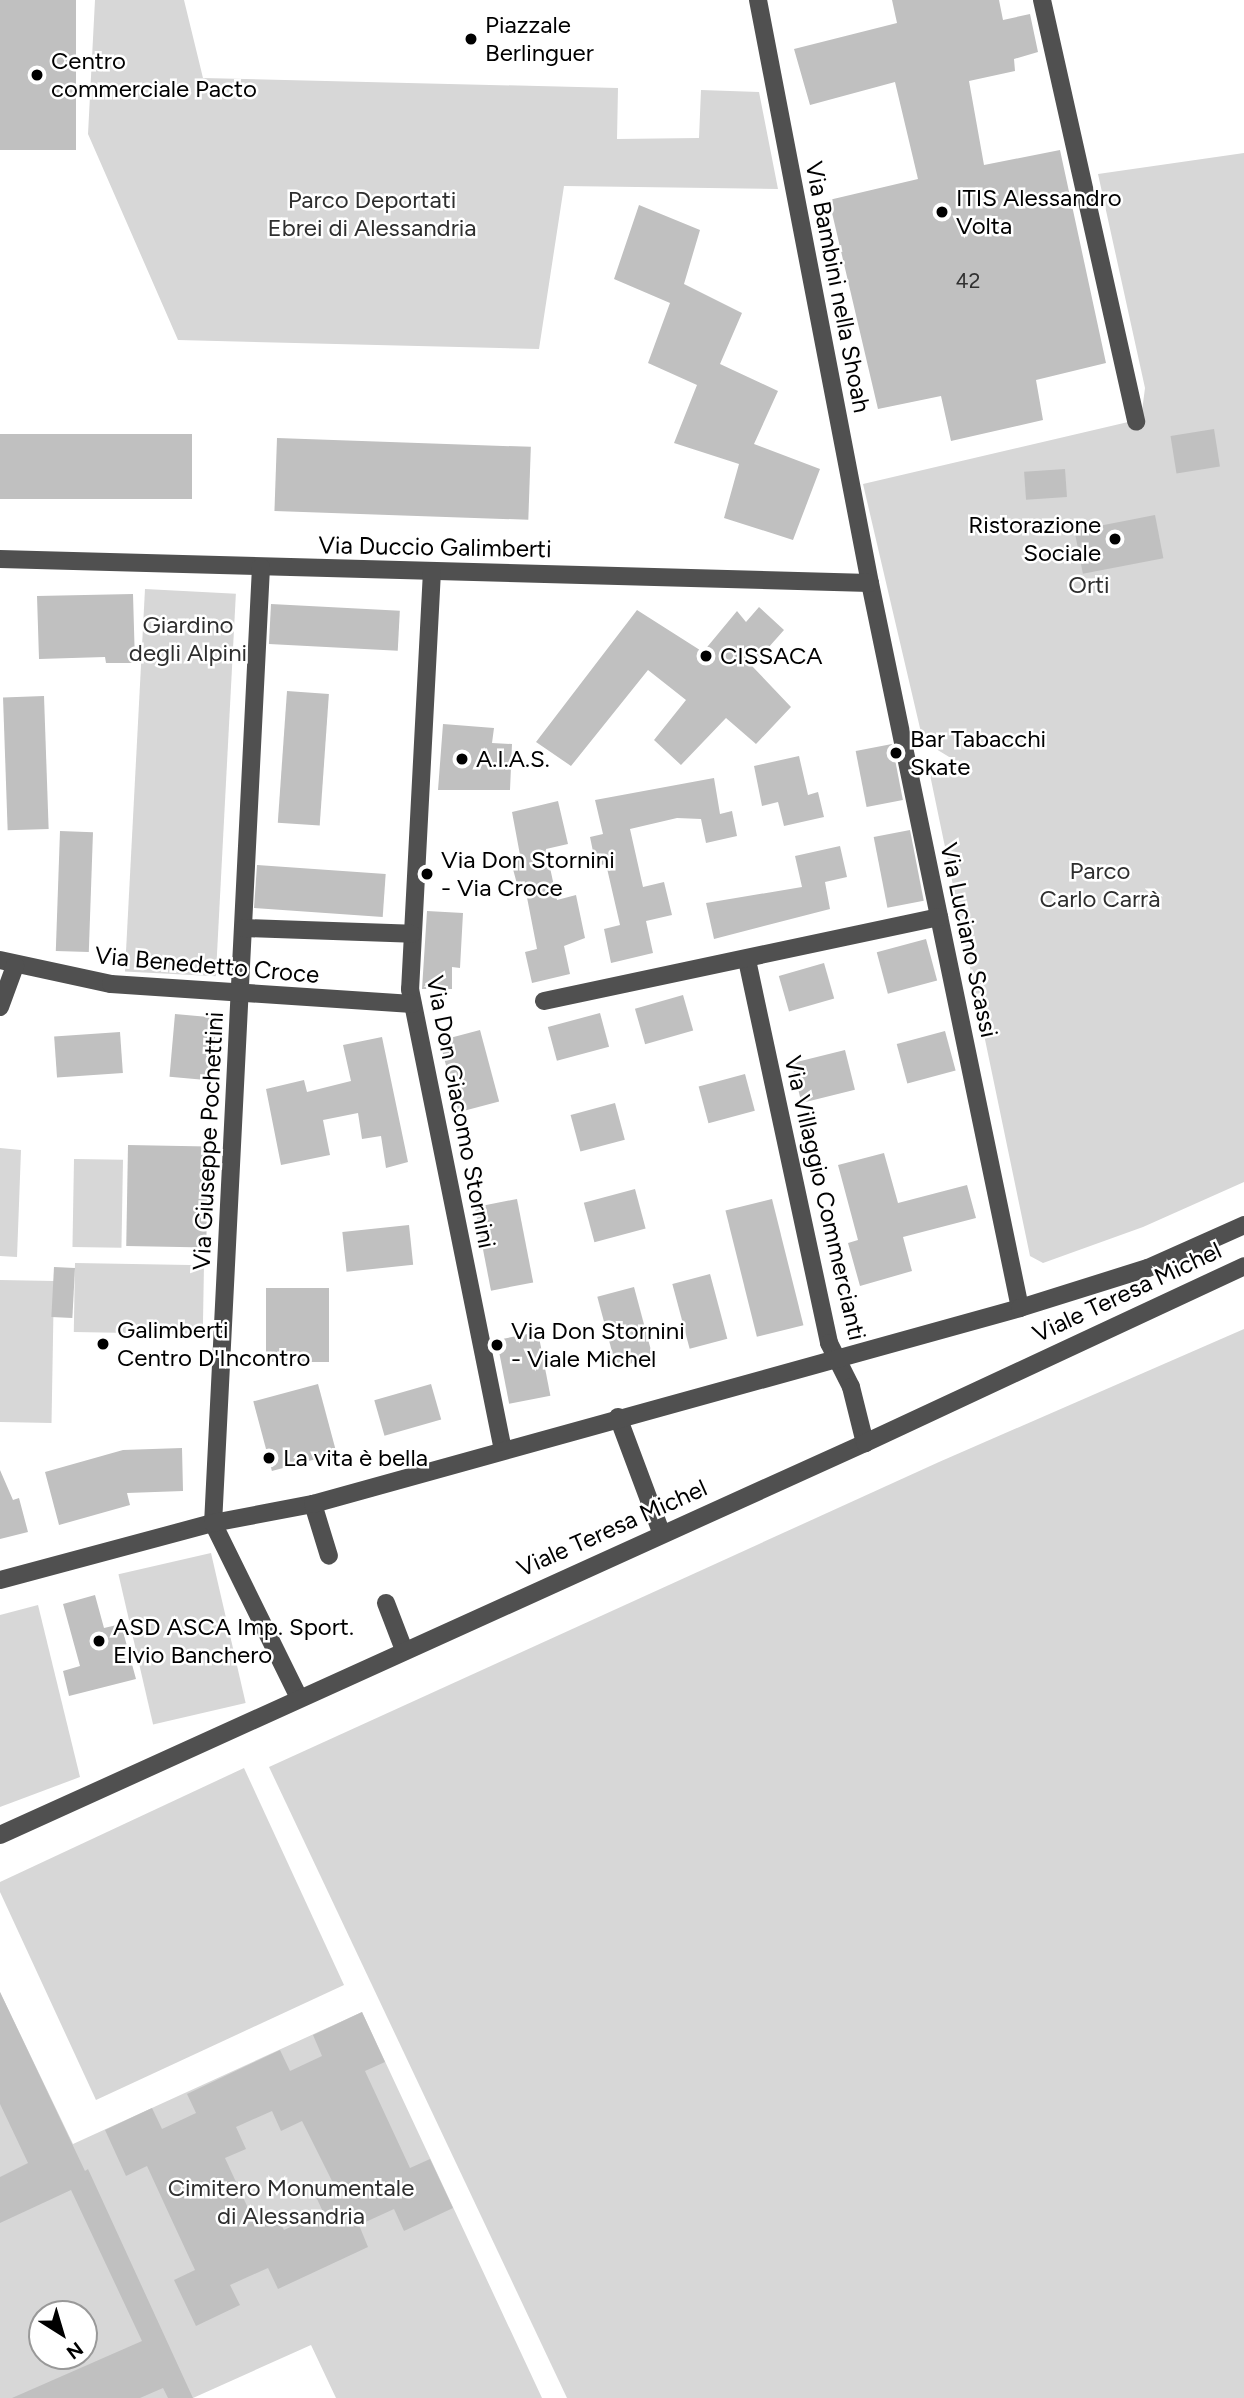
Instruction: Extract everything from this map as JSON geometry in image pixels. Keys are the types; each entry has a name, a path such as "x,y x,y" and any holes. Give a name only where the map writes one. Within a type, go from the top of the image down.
{"street":[{"name":"Via Bambini nella Shoah","path":"758,0 870,583"},
{"path":"1042,0 1136,422"},
{"name":"Via Duccio Galimberti","path":"0,559 870,583"},
{"name":"Via Giuseppe Pochettini","path":"261,567 213,1523 299,1698"},
{"name":"Via Don Giacomo Stornini","path":"432,571 412,934 412,1004 503,1449"},
{"name":"Via Luciano Scassi","path":"870,583 1020,1308"},
{"path":"544,1001 747,960 939,917"},
{"path":"244,928 412,934"},
{"name":"Via Villaggio Commercianti","path":"747,960 836,1359 851,1387 865,1443"},
{"path":"0,1007 8,963"},
{"name":"Via Benedetto Croce","path":"8,963 111,984 240,996 412,1004"},
{"name":"Viale Teresa Michel","path":"0,1580 213,1523 313,1504 618,1417 1020,1308 1148,1268 1244,1225"},
{"name":"Viale Teresa Michel","path":"0,1835 661,1532 865,1443 1244,1266"},
{"path":"618,1417 661,1532"},
{"path":"313,1504 329,1556"},
{"path":"386,1603 404,1650"}],"green space":[{"name":"Parco Deportati Ebrei di Alessandria","path":"95,0 184,0 203,78 618,88 617,139 699,138 701,90 759,92 778,189 564,186 539,349 178,340 88,134"},
{"path":"1244,153 1244,1182 1143,1227 1043,1263 1030,1256 929,770 959,763 923,741 863,484 1141,419 1145,388 1098,174"},
{"name":"Giardino degli Alpini","path":"145,589 236,594 216,976 125,971"},
{"path":"0,1148 21,1150 17,1257 0,1256"},
{"path":"74,1159 123,1160 121,1248 72,1247"},
{"path":"75,1263 204,1265 203,1334 74,1332"},
{"path":"0,1280 54,1281 52,1423 0,1422"},
{"path":"1244,1329 1244,2398 567,2398 269,1767 939,1462"},
{"path":"211,1553 246,1703 153,1724 118,1574"},
{"path":"38,1605 80,1777 0,1807 0,1615"},
{"path":"244,1768 344,1985 96,2100 0,1892 0,1882"},
{"name":"Cimitero Monumentale di Alessandria","path":"0,1992 73,2144 362,2012 542,2398 336,2398 311,2345 193,2398 0,2398"}],"building":[{"name":"Centro commerciale Pacto","path":"0,0 76,0 76,150 0,150"},
{"name":"ITIS Alessandro Volta","path":"892,0 999,0 1003,20 1030,14 1038,52 1014,59 1015,71 969,81 984,165 1060,150 1106,363 1036,380 1043,420 951,441 941,396 878,409 829,200 918,179 895,82 810,105 794,49 897,23"},
{"path":"639,205 700,230 684,284 742,313 720,364 778,391 754,444 820,469 793,540 724,518 739,464 674,443 697,385 648,363 670,303 614,279"},
{"path":"1214,429 1220,467 1176,473 1171,436"},
{"path":"0,434 192,434 192,499 0,499"},
{"path":"277,438 531,447 528,520 274,511"},
{"path":"1065,469 1067,497 1026,500 1024,472"},
{"path":"1155,515 1163,558 1083,574 1075,531"},
{"path":"133,594 135,663 106,663 105,657 39,659 37,596"},
{"path":"271,604 400,611 398,651 269,644"},
{"path":"759,607 784,630 752,666 791,707 756,744 726,718 681,765 654,740 686,700 648,670 571,766 536,742 637,610 703,652 737,611 746,622"},
{"path":"287,691 329,694 320,826 278,823"},
{"path":"44,696 49,829 8,830 3,697"},
{"path":"443,724 494,728 492,743 512,744 510,790 438,790"},
{"path":"892,744 903,800 867,807 856,751"},
{"path":"799,756 808,795 818,792 824,817 784,826 778,802 762,806 754,766"},
{"path":"714,778 720,814 732,811 737,836 706,843 701,819 677,818 630,829 643,887 664,882 672,915 646,921 653,953 611,963 604,929 620,925 606,864 596,866 590,837 603,834 595,800"},
{"path":"558,801 568,844 546,849 557,900 576,895 585,938 564,946 570,974 532,983 525,952 537,949 524,882 517,884 510,858 520,855 512,812"},
{"path":"910,830 924,901 887,908 874,837"},
{"path":"60,831 93,832 89,952 56,951"},
{"path":"840,846 847,877 825,882 830,909 714,939 706,903 802,887 795,856"},
{"path":"257,865 386,874 383,917 254,908"},
{"path":"427,911 463,913 460,968 452,967 452,989 422,989"},
{"path":"926,939 937,981 888,994 877,952"},
{"path":"824,963 834,999 789,1012 779,976"},
{"path":"683,995 693,1031 645,1044 635,1009"},
{"path":"600,1013 609,1047 557,1061 548,1027"},
{"path":"175,1014 217,1018 211,1080 170,1077"},
{"path":"480,1030 499,1101 459,1112 439,1041"},
{"path":"945,1031 956,1071 907,1084 897,1044"},
{"path":"120,1032 123,1073 57,1078 54,1037"},
{"path":"382,1037 408,1162 386,1168 381,1136 362,1139 358,1113 323,1120 330,1155 281,1165 266,1089 304,1080 307,1092 351,1081 343,1045"},
{"path":"845,1050 855,1090 802,1103 792,1063"},
{"path":"745,1074 755,1111 708,1123 699,1086"},
{"path":"615,1103 625,1140 580,1152 571,1115"},
{"path":"128,1145 208,1146 206,1247 126,1246"},
{"path":"884,1153 898,1203 967,1185 976,1218 903,1237 912,1271 860,1286 848,1243 858,1240 838,1165"},
{"path":"635,1189 646,1229 594,1242 584,1203"},
{"path":"517,1199 533,1282 491,1291 475,1207"},
{"path":"772,1199 803,1325 757,1337 725,1211"},
{"path":"409,1225 413,1265 347,1272 342,1232"},
{"path":"54,1267 75,1268 72,1318 51,1317"},
{"path":"710,1274 727,1339 690,1349 672,1284"},
{"path":"634,1287 653,1358 616,1367 597,1297"},
{"path":"266,1288 329,1288 329,1362 266,1362"},
{"path":"538,1332 550,1396 509,1404 497,1340"},
{"path":"318,1384 337,1454 272,1471 253,1401"},
{"path":"431,1384 441,1420 384,1436 374,1400"},
{"path":"182,1448 183,1491 127,1493 130,1505 59,1525 45,1472 123,1450"},
{"path":"0,1470 13,1500 19,1498 28,1532 0,1539"},
{"name":"ASD ASCA Imp. Sport. Elvio Banchero","path":"95,1595 104,1628 121,1624 136,1679 69,1696 63,1671 80,1666 63,1604"},
{"path":"0,1992 85,2171 88,2169 193,2398 168,2398 163,2388 140,2398 12,2398 76,2370 98,2370 98,2360 142,2341 71,2190 0,2223 0,2177 28,2163 0,2104"},
{"path":"362,2012 385,2062 365,2071 410,2168 430,2159 453,2208 404,2231 394,2209 359,2225 368,2247 278,2289 268,2268 230,2285 240,2305 196,2326 174,2280 195,2270 147,2166 126,2176 105,2130 152,2108 162,2129 196,2113 187,2094 280,2050 290,2071 322,2056 313,2035","holes":["272,2111 281,2131 302,2121 332,2181 313,2190 323,2212 284,2230 274,2210 253,2219 225,2158 246,2149 236,2127"]}],"place":[{"name":"Piazzale Berlinguer","path":"471,39"},
{"name":"Centro commerciale Pacto","path":"37,75"},
{"name":"ITIS Alessandro Volta","path":"942,212"},
{"name":"Ristorazione Sociale","path":"1115,539"},
{"name":"CISSACA","path":"706,656"},
{"name":"Bar Tabacchi Skate","path":"896,753"},
{"name":"A.I.A.S.","path":"462,759"},
{"name":"Via Don Stornini - Via Croce","path":"427,874"},
{"name":"Galimberti Centro D'Incontro","path":"103,1344"},
{"name":"Via Don Stornini - Viale Michel","path":"497,1345"},
{"name":"La vita è bella","path":"269,1458"},
{"name":"ASD ASCA Imp. Sport. Elvio Banchero","path":"99,1641"}],"park label":[{"name":"Orti","path":"1089,585"},
{"name":"Parco Carlo Carrà","path":"1100,885"}]}
